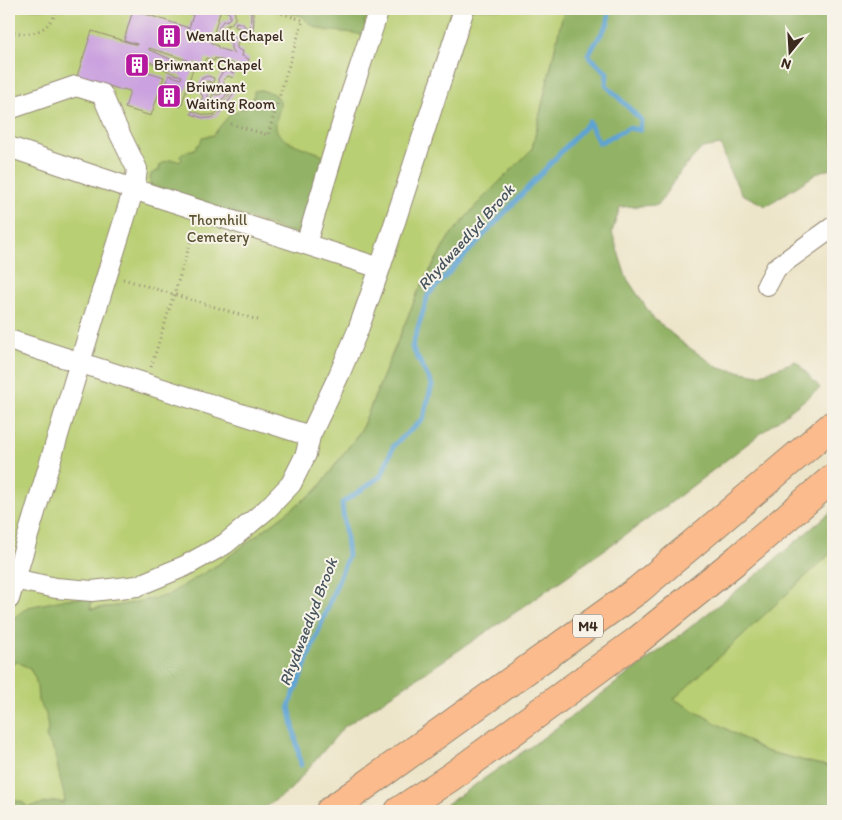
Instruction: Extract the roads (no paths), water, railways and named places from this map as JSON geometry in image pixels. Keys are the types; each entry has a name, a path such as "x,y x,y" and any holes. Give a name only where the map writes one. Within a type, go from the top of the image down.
{"highway":[{"name":"M4","path":"330,811 638,590 833,425"},
{"path":"398,811 451,777 638,640 833,478"}],"street":[{"path":"306,244 350,97 379,9"},
{"path":"12,578 56,588 92,591 137,586 185,566 225,544 267,509 291,484 306,454 310,436 358,330 464,9"},
{"path":"9,109 76,86 102,94 135,179 12,578 9,599"},
{"path":"9,147 135,179 201,210 380,268"},
{"path":"767,284 776,268 833,227"},
{"path":"9,340 310,436"}],"waterway":[{"name":"Rhydwaedlyd Brook","path":"301,765 289,706 348,556 342,503 381,476 394,445 423,419 432,385 412,347 428,295 589,122 599,143 629,128 640,130 641,120 606,85 607,73 588,55 608,23 609,9"}],"place":[{"name":"Wenallt Chapel","path":"169,36"},
{"name":"Briwnant Chapel","path":"137,65"},
{"name":"Briwnant Waiting Room","path":"169,96"}],"park label":[{"name":"Thornhill Cemetery","path":"218,228"}]}
